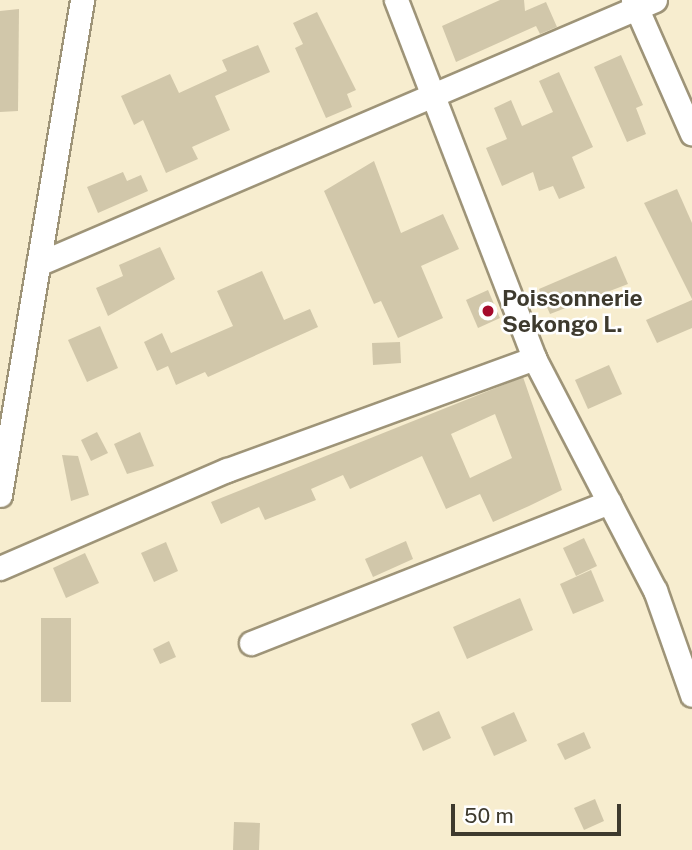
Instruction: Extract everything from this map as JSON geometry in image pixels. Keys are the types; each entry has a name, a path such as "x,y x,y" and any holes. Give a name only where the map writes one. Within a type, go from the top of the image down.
{"street":[{"path":"0,495 3,428 38,264 82,0"},
{"path":"396,0 436,97 534,358 655,590 692,695"},
{"path":"38,264 436,97 641,3 692,134"},
{"path":"0,568 227,470 534,358"},
{"path":"251,643 609,502"}],"building":[{"path":"500,0 524,0 525,11 546,2 557,27 540,34 536,26 456,62 442,26"},
{"path":"19,9 18,111 0,112 0,11"},
{"path":"317,12 356,90 347,94 352,107 326,118 295,48 303,44 293,23"},
{"path":"258,45 270,72 215,96 230,130 192,147 198,159 166,173 143,120 134,125 121,96 170,74 179,93 227,71 222,60"},
{"path":"621,55 643,105 636,108 646,134 627,142 594,67"},
{"path":"559,72 593,147 572,157 585,188 559,199 553,186 539,191 533,172 502,186 486,148 507,139 494,108 511,100 522,126 553,112 539,81"},
{"path":"374,161 401,233 443,214 459,249 421,266 443,318 398,338 381,301 374,304 324,191"},
{"path":"123,172 127,181 141,175 148,191 98,213 87,187"},
{"path":"677,189 692,223 692,299 644,203"},
{"path":"160,247 175,279 108,316 96,288 123,276 119,265"},
{"path":"616,256 628,284 550,314 539,289"},
{"path":"262,271 284,320 310,309 318,327 208,377 205,372 176,385 168,366 157,371 144,342 162,333 171,353 233,326 217,291"},
{"path":"488,290 500,318 478,328 466,300"},
{"path":"692,300 692,328 657,343 646,320"},
{"path":"100,326 118,368 87,382 68,340"},
{"path":"400,342 401,363 373,365 372,343"},
{"path":"609,365 622,394 588,409 575,380"},
{"path":"523,377 562,490 493,522 480,494 446,509 422,456 350,489 343,475 311,489 316,500 265,520 259,507 221,524 211,502","holes":["495,414 512,458 470,478 451,434"]},
{"path":"97,432 108,453 91,461 81,440"},
{"path":"140,432 154,466 127,474 114,444"},
{"path":"62,455 78,456 89,495 71,501"},
{"path":"584,538 597,566 576,576 563,548"},
{"path":"406,541 413,559 373,577 365,559"},
{"path":"166,542 178,571 154,582 141,553"},
{"path":"85,553 99,583 66,598 53,568"},
{"path":"591,570 604,601 573,614 560,584"},
{"path":"520,598 533,630 467,659 453,627"},
{"path":"41,618 71,618 71,702 41,702"},
{"path":"169,641 176,657 160,664 153,649"},
{"path":"439,711 451,738 423,751 411,724"},
{"path":"514,712 527,741 494,756 481,727"},
{"path":"584,732 591,748 565,760 557,744"},
{"path":"595,799 604,821 584,830 574,808"},
{"path":"234,822 260,823 259,850 233,850"}],"place":[{"name":"Poissonnerie Sekongo L.","path":"488,311"}]}
